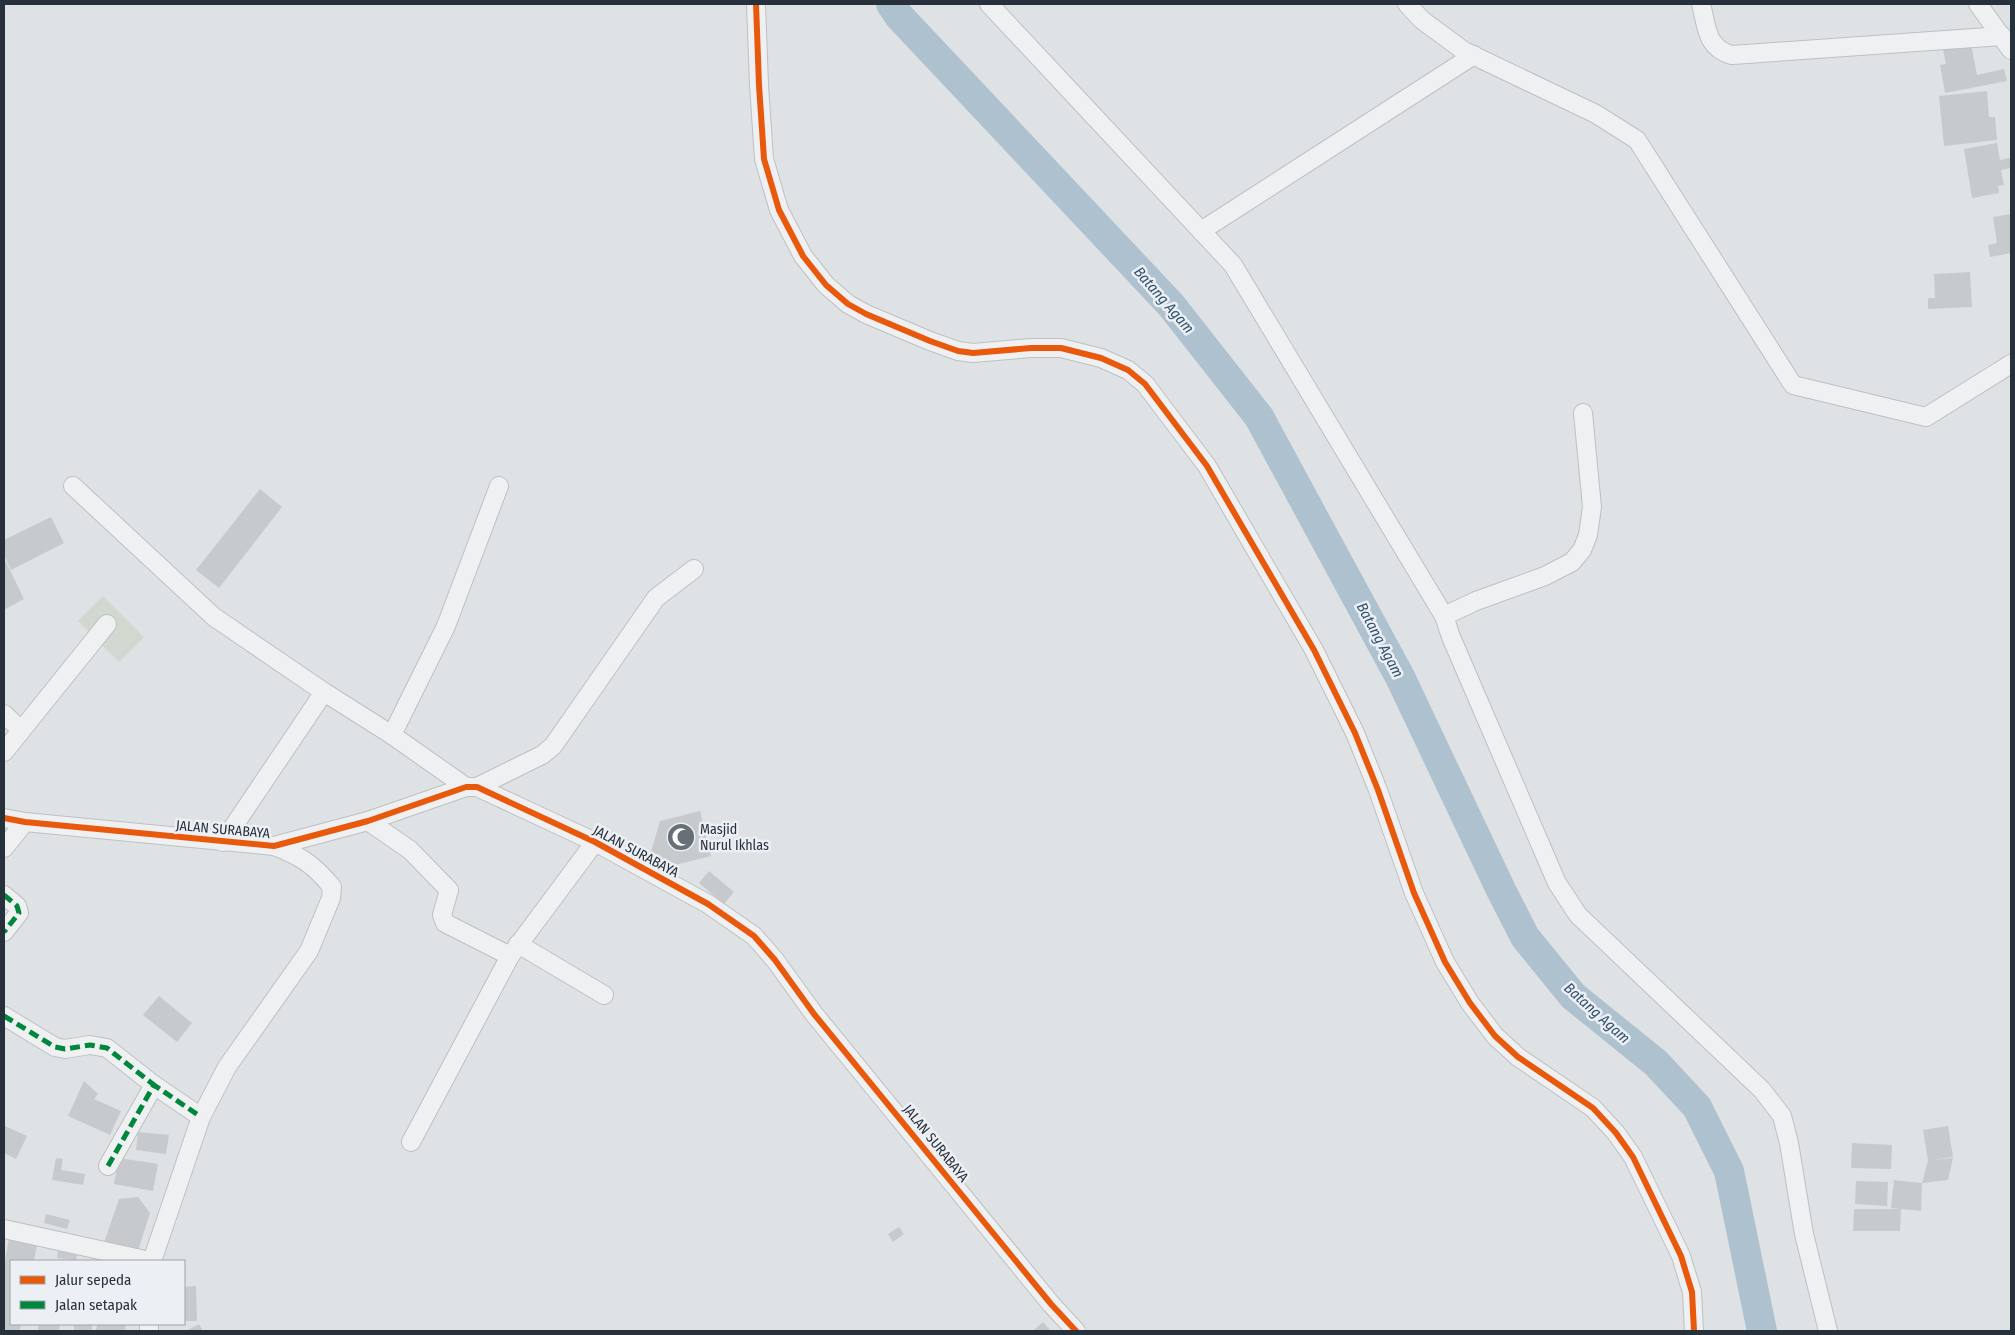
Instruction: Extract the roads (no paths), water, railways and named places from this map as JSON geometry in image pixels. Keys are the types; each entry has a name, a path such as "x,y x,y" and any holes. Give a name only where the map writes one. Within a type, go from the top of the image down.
{"street":[{"path":"756,4 764,159 779,210 803,256 826,285 848,304 866,314 930,341 958,351 973,353 1031,348 1061,348 1110,362 1128,370 1145,384 1207,466 1314,650 1355,733 1378,790 1414,893 1445,962 1470,1003 1495,1036 1518,1057 1593,1108 1616,1133 1633,1157 1681,1256 1692,1292 1694,1331"},
{"path":"989,4 1233,265 1444,616 1451,637 1557,883 1578,915 1762,1090 1782,1116 1789,1143 1804,1234 1828,1331"},
{"path":"1407,4 1422,20 1464,51 1596,114 1637,140 1793,385 1926,418 2011,364"},
{"path":"1701,4 1711,43 1721,52 1732,55 2007,43"},
{"path":"1978,4 2007,43"},
{"path":"1201,231 1474,55"},
{"path":"1444,616 1476,601 1545,576 1572,562 1582,550 1588,536 1592,507 1583,413"},
{"path":"73,486 214,618 471,787 542,755 553,746 656,598 694,569"},
{"path":"392,735 446,626 499,486"},
{"path":"4,752 107,624"},
{"path":"223,842 324,692"},
{"path":"4,714 21,730"},
{"name":"JALAN SURABAYA","path":"4,818 25,822 274,846 368,821 471,787 595,842 708,904 754,936 775,960 814,1014 1050,1304 1076,1331"},
{"path":"368,821 410,850 448,890 442,914 445,923 514,950 604,995"},
{"path":"4,848 25,822"},
{"path":"411,1142 514,950 595,842"},
{"path":"151,1260 201,1117 227,1067 309,951 331,898 332,887 321,873 305,859 274,846"},
{"path":"4,894 17,906 19,913 4,932"},
{"path":"4,1016 55,1048 65,1049 90,1045 107,1048 154,1085 201,1117"},
{"path":"108,1166 154,1085"},
{"path":"4,1229 146,1260"}],"waterway":[{"name":"Batang Agam","path":"891,4 899,16 1171,305 1259,417 1400,677 1525,937 1573,996 1656,1063 1697,1107 1729,1171 1762,1331"}],"place":[{"name":"Masjid Nurul Ikhlas","path":"681,837"}]}
